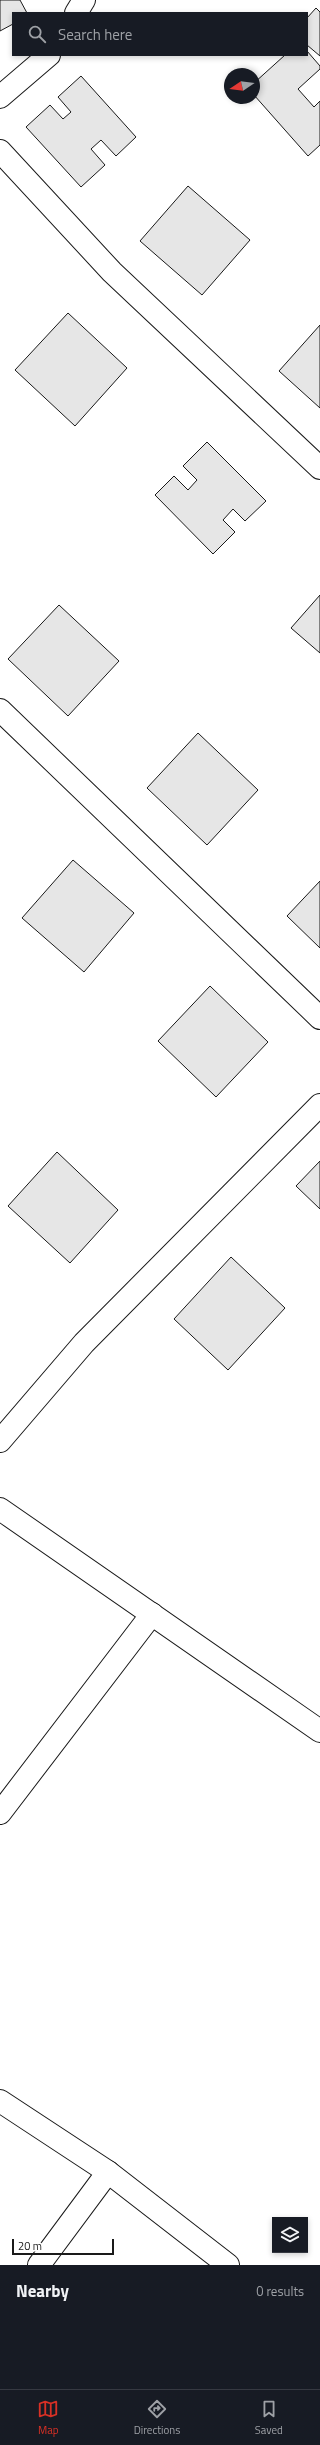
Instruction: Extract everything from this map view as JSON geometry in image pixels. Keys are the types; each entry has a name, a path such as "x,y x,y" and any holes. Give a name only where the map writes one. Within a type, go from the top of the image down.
{"main road":[{"path":"77,12 84,0"},
{"path":"0,97 48,56"},
{"path":"0,151 112,272 320,468"},
{"path":"0,710 320,1018"},
{"path":"0,1441 84,1343 320,1105"},
{"path":"0,1510 320,1731"},
{"path":"0,1813 152,1614"},
{"path":"0,2101 108,2172 228,2265"},
{"path":"39,2265 108,2172"}],"building":[{"path":"0,0 20,0 26,12 12,12 12,25 0,31"},
{"path":"316,8 320,12 320,56 308,46 308,17"},
{"path":"308,52 320,66 320,69 298,89 314,107 320,101 320,145 308,156 260,102 260,78 284,56 308,56"},
{"path":"81,76 136,137 116,156 101,140 91,149 105,165 81,187 26,127 50,105 63,119 71,112 58,97"},
{"path":"188,186 250,240 202,295 140,241"},
{"path":"68,313 127,368 75,426 15,370"},
{"path":"320,325 320,408 279,371"},
{"path":"207,442 266,501 245,521 233,509 223,520 235,532 213,554 155,495 174,476 188,490 197,480 183,466"},
{"path":"320,595 320,653 291,628"},
{"path":"59,605 119,661 68,716 8,659"},
{"path":"198,733 258,790 207,845 147,788"},
{"path":"73,860 134,913 84,972 22,918"},
{"path":"320,881 320,948 287,916"},
{"path":"210,986 268,1042 216,1097 158,1041"},
{"path":"57,1152 118,1210 70,1263 8,1206"},
{"path":"320,1161 320,1209 296,1186"},
{"path":"231,1257 285,1308 228,1370 174,1319"}]}
